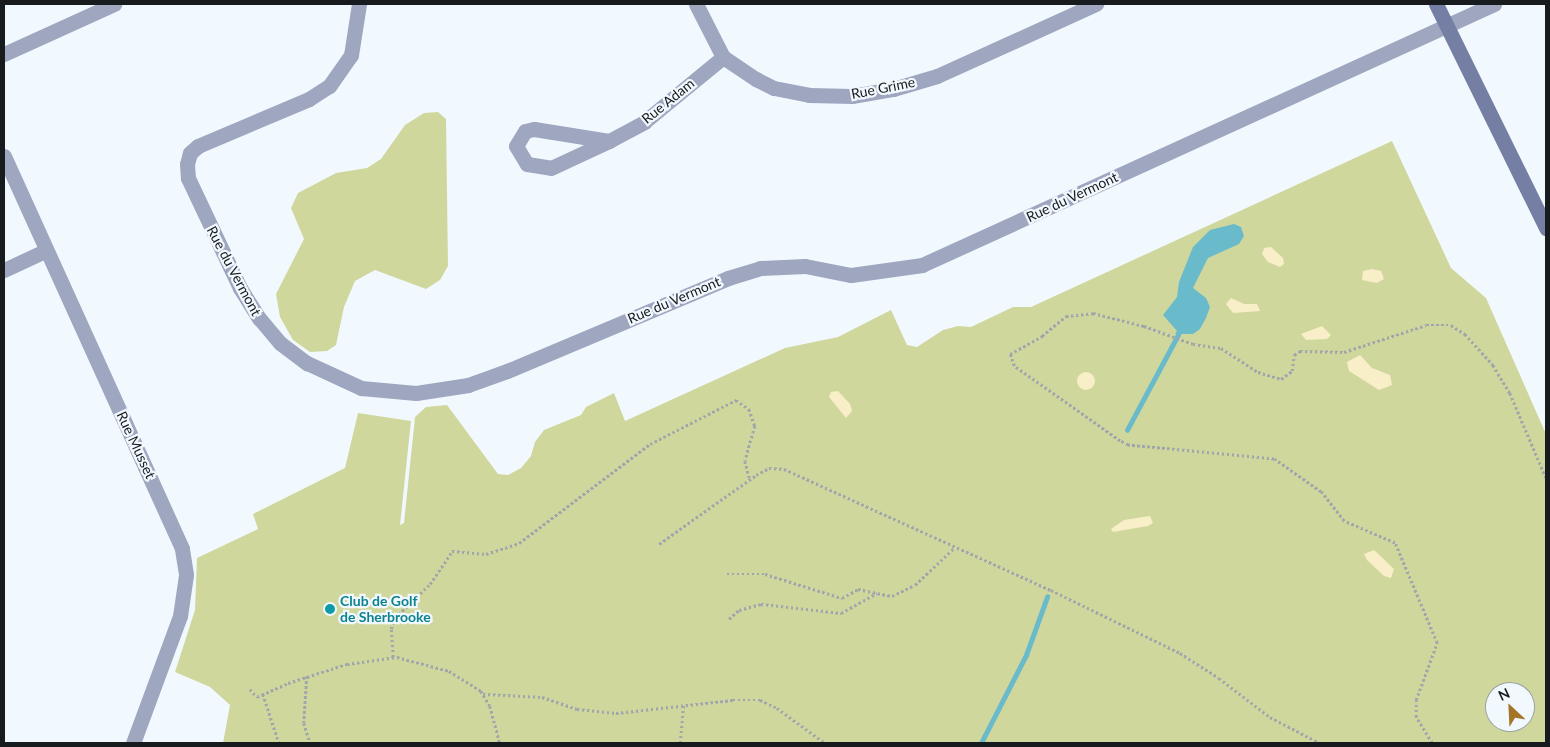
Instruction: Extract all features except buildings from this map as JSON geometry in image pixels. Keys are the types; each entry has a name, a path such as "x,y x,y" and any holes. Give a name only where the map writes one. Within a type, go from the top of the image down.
{"street":[{"path":"4,54 114,4"},
{"name":"Rue du Vermont","path":"360,4 351,55 329,86 309,99 198,146 190,153 186,164 188,178 240,288 259,318 280,343 307,363 360,388 416,393 468,385 507,371 728,278 760,268 806,266 851,275 922,265 1494,4"},
{"path":"696,4 724,57"},
{"name":"Rue Grime","path":"724,57 774,88 809,95 852,96 893,89 937,76 1096,4"},
{"path":"1436,4 1546,228"},
{"name":"Rue Adam","path":"609,141 534,128 525,131 516,146 527,164 551,168 609,141 644,122 724,57"},
{"name":"Rue Musset","path":"4,156 45,251 178,536 186,564 180,616 133,743"},
{"path":"4,270 45,251"}],"path":[{"path":"1432,743 1416,717 1416,700 1437,643 1395,543 1344,521 1321,492 1274,459 1128,445 1014,366 1010,354 1042,336 1066,316 1093,313 1144,326 1193,344 1221,348 1258,372 1281,379 1287,378 1292,371 1294,355 1300,351 1344,352 1426,325 1451,325 1465,334 1493,365 1510,393 1546,478"},
{"path":"393,657 391,628 396,618 430,584 452,551 486,554 519,543 650,444 728,402 743,402 753,416 754,431 745,461 750,480"},
{"path":"659,544 769,468 784,469 954,548 1051,590 1180,653 1219,678 1270,716 1320,743"},
{"path":"727,574 765,574 842,598 858,589 892,596 903,593 954,548"},
{"path":"729,619 739,610 761,604 841,613 865,597 879,593"},
{"path":"250,689 253,695 263,694 307,676 347,664 393,657 449,671 483,694 542,697 595,712 645,711 683,705 760,700 777,708 826,743"},
{"path":"307,676 304,723 310,743"},
{"path":"263,694 279,743"},
{"path":"483,694 497,726 500,743"},
{"path":"680,743 683,705"}],"green space":[{"path":"438,112 446,119 448,266 440,280 426,289 375,270 355,281 344,307 336,345 327,351 310,352 293,340 280,317 276,294 304,239 291,208 298,193 336,173 367,168 381,159 405,125 424,113"},
{"path":"1392,141 1451,268 1486,298 1546,434 1546,743 223,743 230,705 210,687 175,672 195,610 197,558 258,529 253,514 345,468 358,413 411,421 400,525 404,523 415,417 426,407 447,405 498,474 508,475 521,468 531,456 535,442 544,430 581,415 586,407 614,393 625,421 785,348 838,337 891,310 907,345 917,347 943,330 958,326 971,327 1013,307 1031,307"}],"sand":[{"path":"1271,247 1283,258 1284,264 1280,267 1268,262 1262,254 1264,248"},
{"path":"1372,269 1381,271 1384,279 1377,283 1362,280 1363,271"},
{"path":"1231,298 1244,304 1257,304 1260,311 1233,313 1226,304"},
{"path":"1322,326 1331,335 1327,339 1306,340 1301,334"},
{"path":"1360,355 1372,368 1390,375 1392,385 1379,390 1349,371 1347,362"},
{"path":"1086,372 1092,375 1095,381 1092,387 1086,390 1080,387 1077,381 1080,375"},
{"path":"838,391 850,404 852,411 846,418 829,397 831,392"},
{"path":"1150,516 1153,523 1148,526 1113,532 1111,529 1124,520"},
{"path":"1374,550 1394,569 1391,578 1384,576 1367,560 1364,554"}],"water":[{"path":"1234,224 1241,227 1244,236 1239,244 1208,258 1193,288 1206,298 1210,307 1206,318 1200,329 1193,334 1175,334 1177,331 1163,315 1177,297 1179,282 1193,247 1210,230"}],"waterway":[{"path":"1127,430 1178,335"},
{"path":"981,743 1026,655 1047,597"}],"place":[{"name":"Club de Golf de Sherbrooke","path":"330,609"}]}
